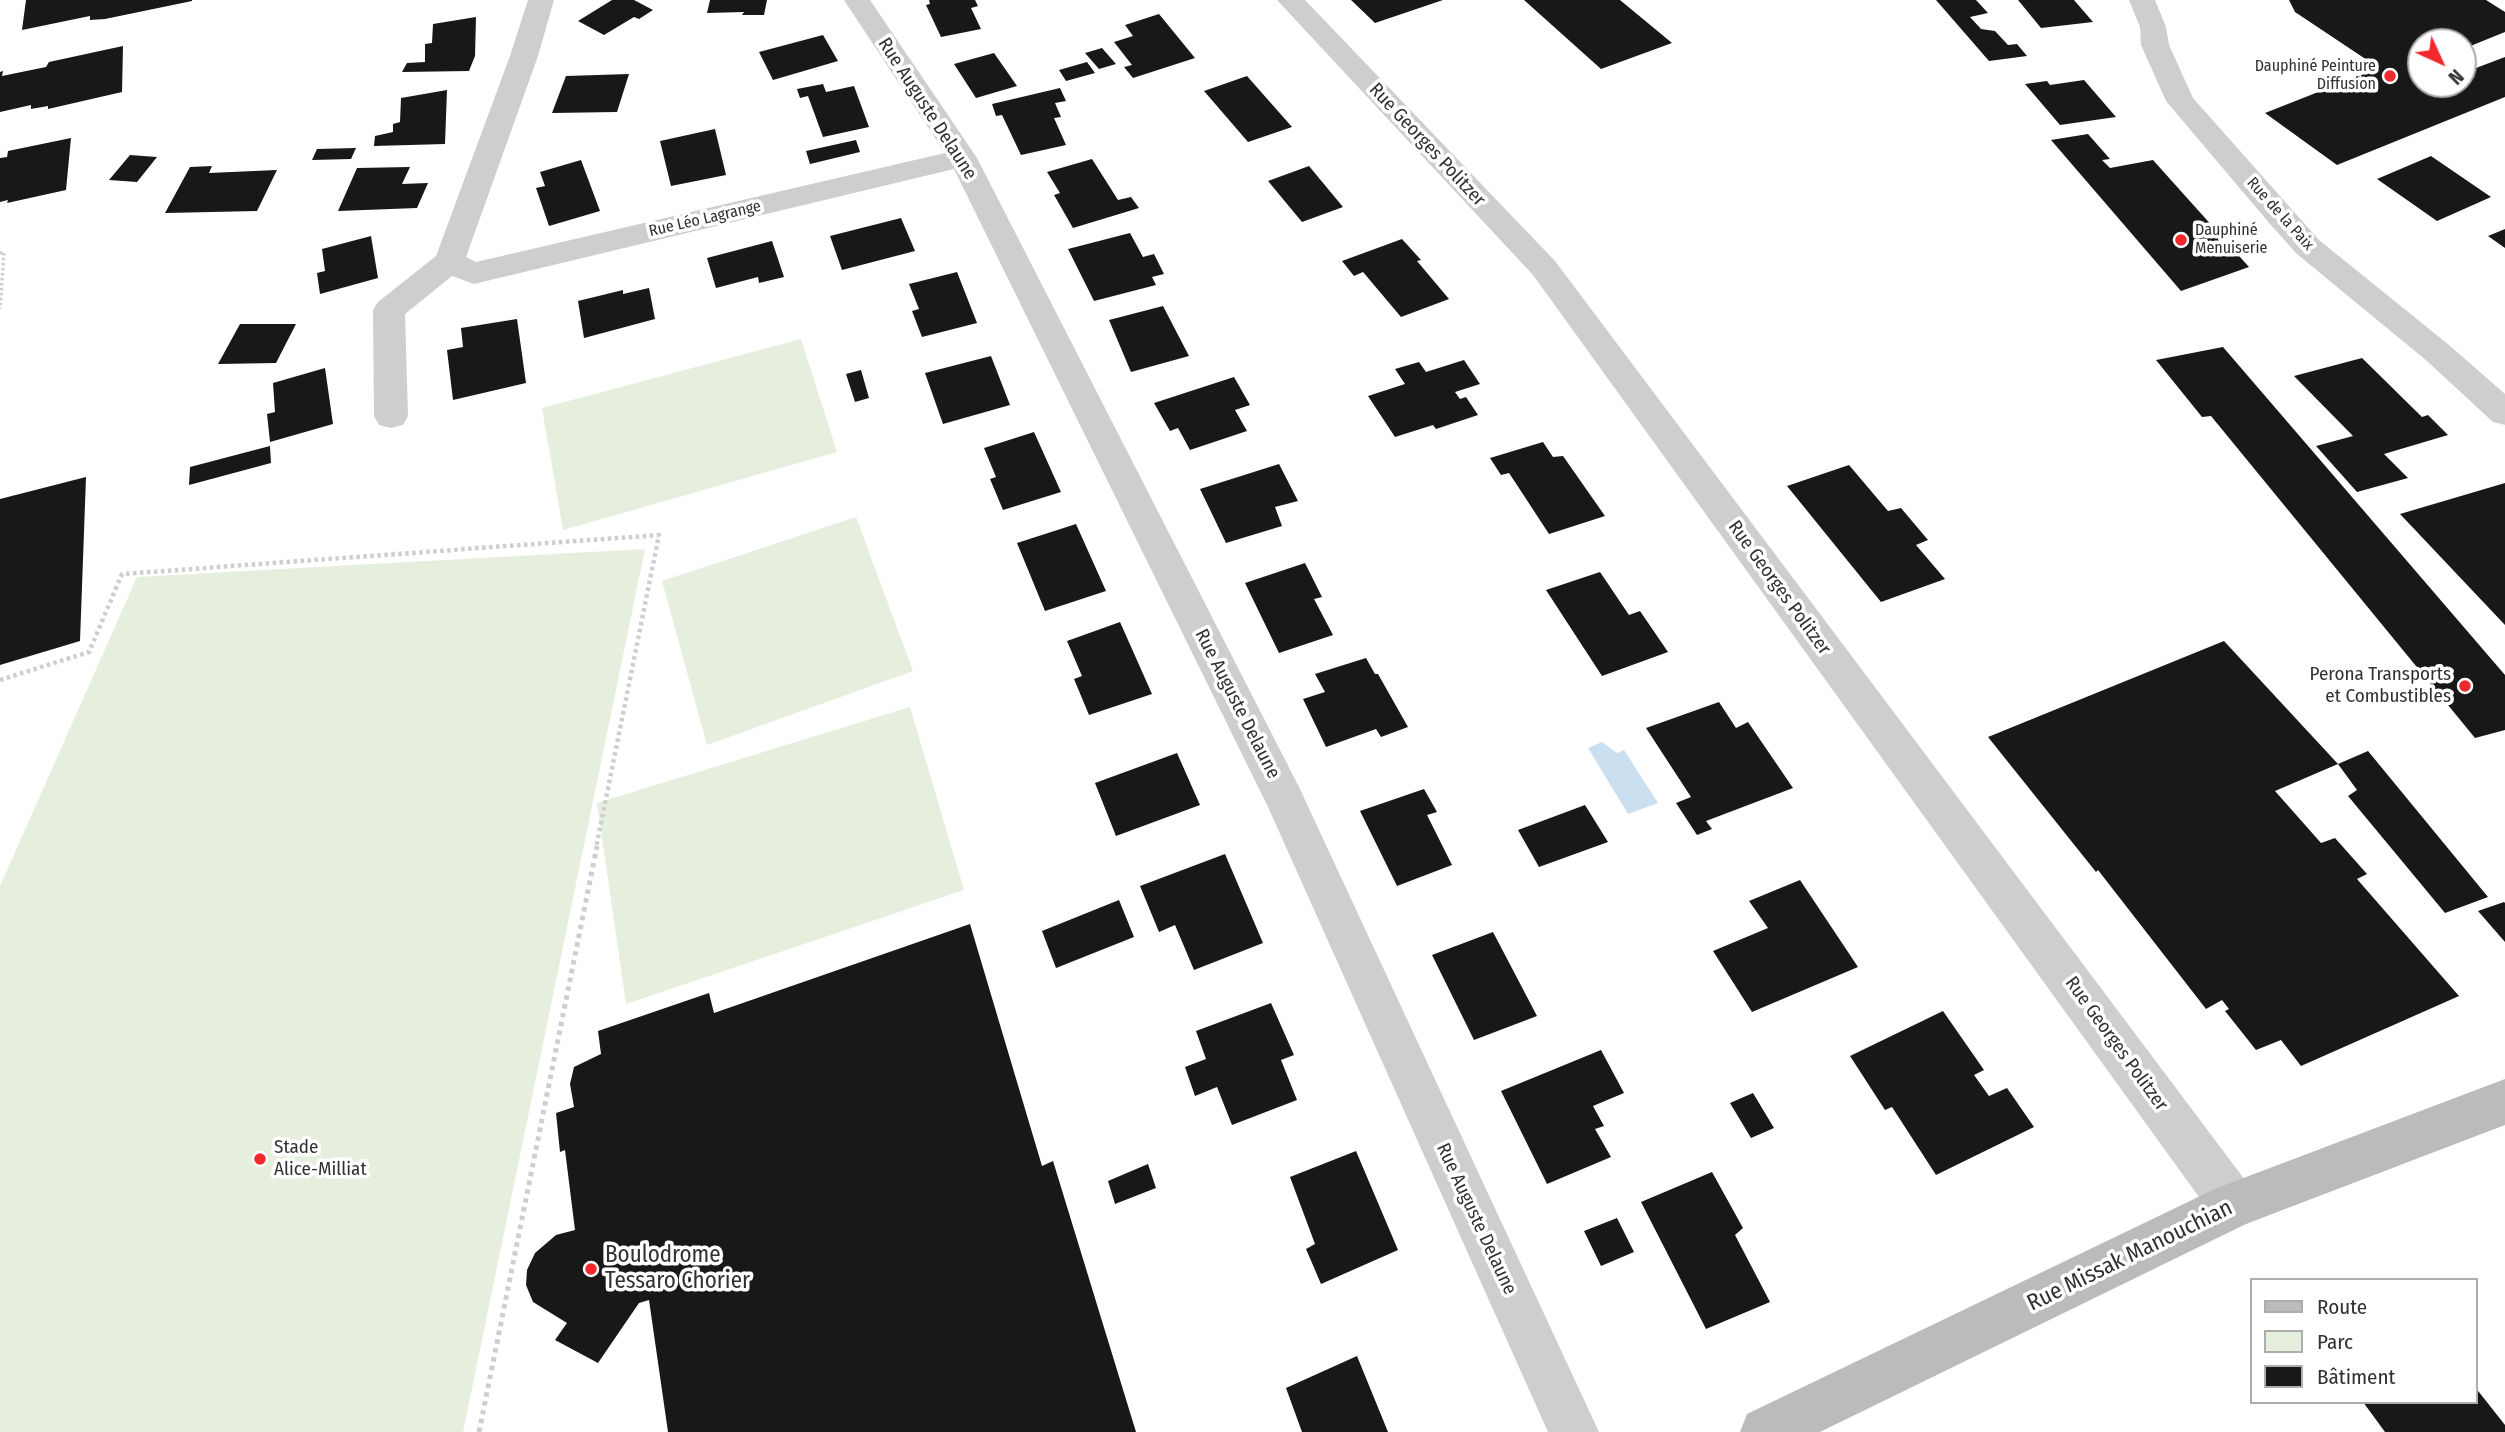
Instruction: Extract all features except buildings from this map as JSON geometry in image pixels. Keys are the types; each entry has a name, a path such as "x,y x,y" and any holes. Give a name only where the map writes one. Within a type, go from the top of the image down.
{"street":[{"path":"391,416 389,310 449,262 524,56 541,0"},
{"name":"Rue Auguste Delaune","path":"857,0 963,158 1285,800 1574,1432"},
{"name":"Rue Georges Politzer","path":"1290,0 1544,268 2234,1205"},
{"name":"Rue de la Paix","path":"2142,0 2153,27 2155,45 2180,101 2281,217 2308,247 2438,353 2505,413"},
{"name":"Rue Léo Lagrange","path":"449,262 474,273 963,158"},
{"name":"Rue Missak Manouchian","path":"1765,1432 2234,1205 2505,1102"}],"path":[{"path":"0,253 4,252 0,309"},
{"path":"0,680 89,652 122,574 659,535 479,1432"}],"green space":[{"path":"801,339 837,452 563,530 542,408"},
{"path":"856,517 913,671 707,745 662,581"},
{"name":"Stade Alice-Milliat","path":"645,549 463,1432 0,1432 0,886 137,577"},
{"path":"910,707 964,890 626,1004 597,803"}],"water":[{"path":"1602,742 1617,753 1624,750 1658,803 1628,814 1588,748"}],"place":[{"name":"Dauphiné Peinture Diffusion","path":"2390,76"},
{"name":"Dauphiné Menuiserie","path":"2181,240"},
{"name":"Perona Transports et Combustibles","path":"2465,686"},
{"name":"Stade Alice-Milliat","path":"260,1159"},
{"name":"Boulodrome Tessaro Chorier","path":"591,1269"}]}
